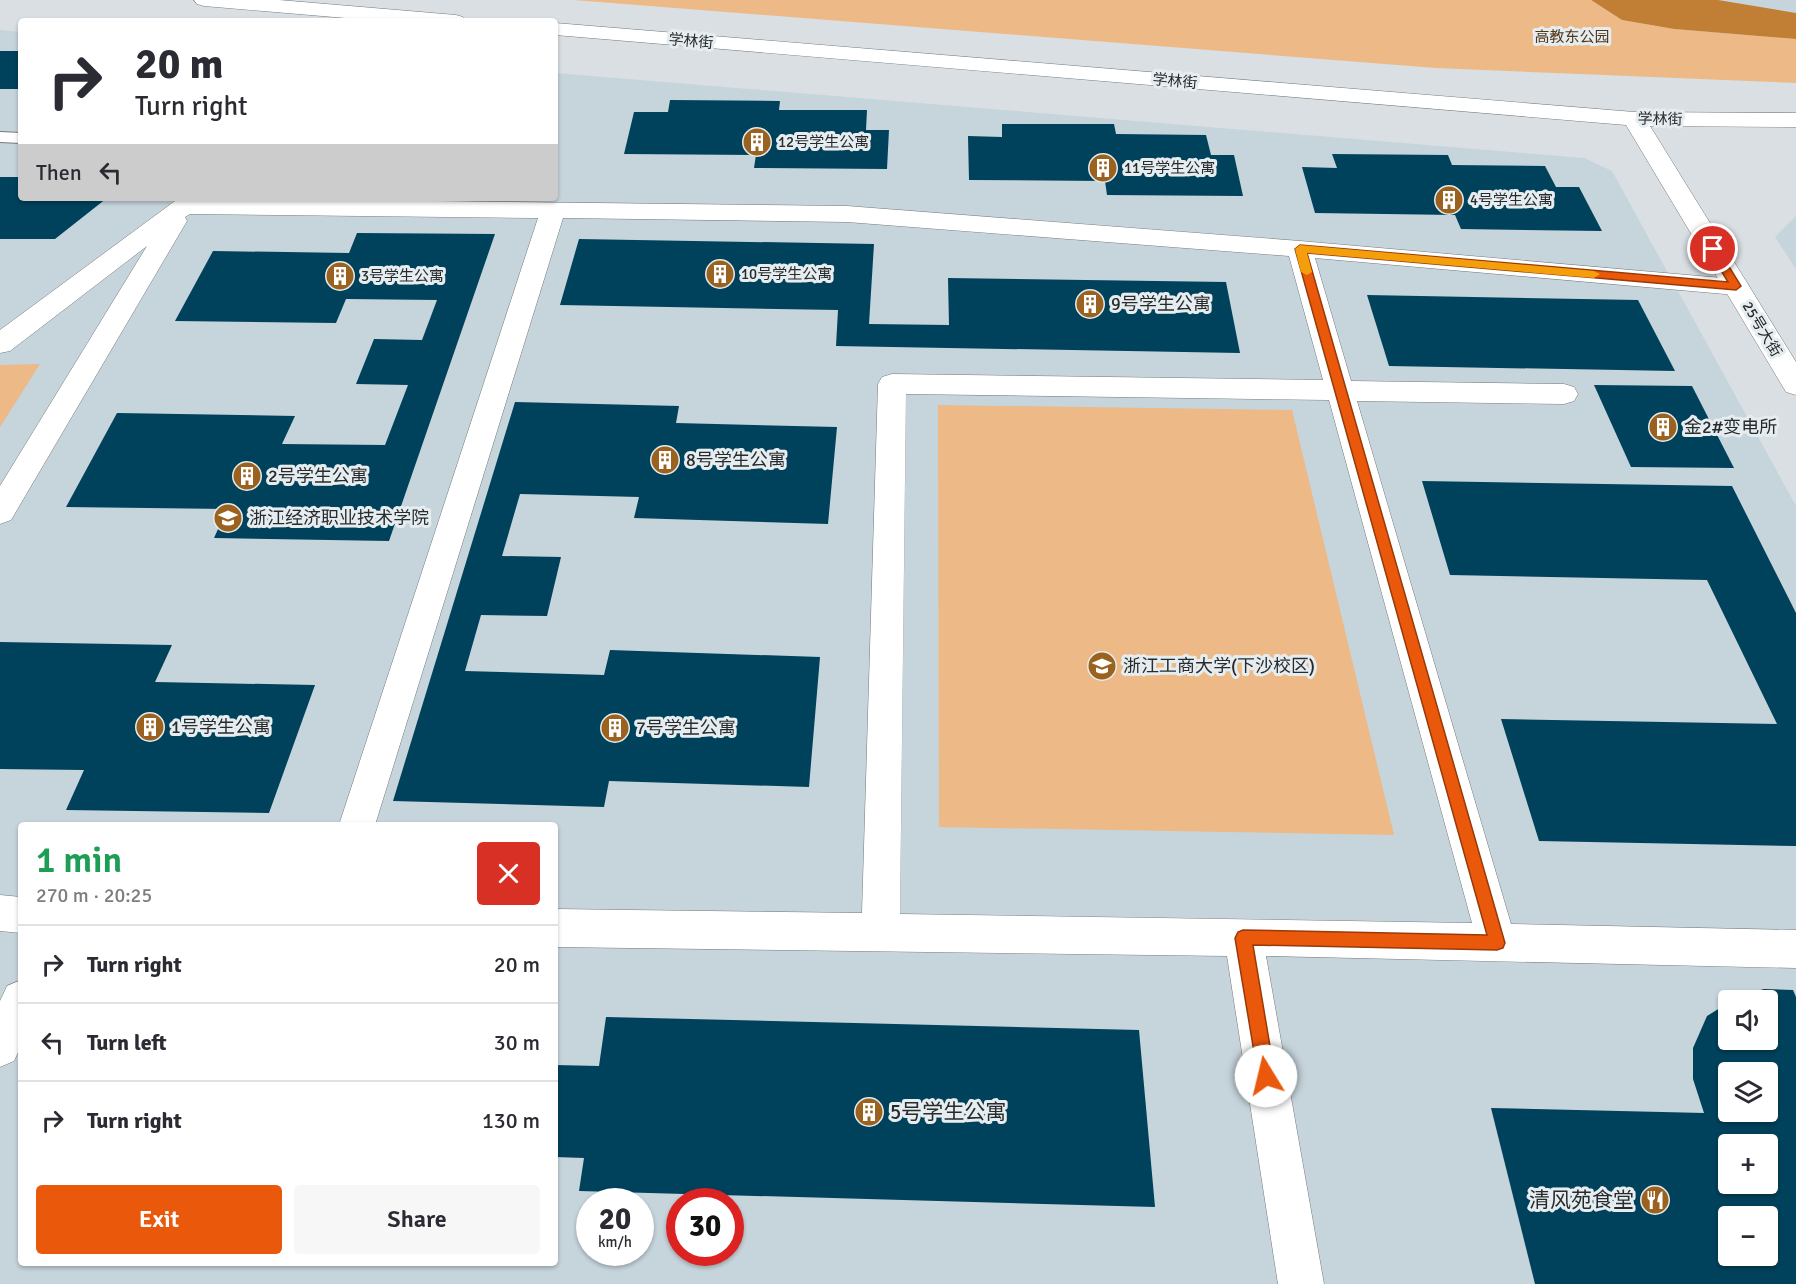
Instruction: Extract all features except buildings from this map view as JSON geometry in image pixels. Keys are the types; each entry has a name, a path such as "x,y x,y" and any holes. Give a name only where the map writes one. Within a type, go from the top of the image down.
{"street":[{"path":"204,0 420,18"},
{"name":"学林街","path":"558,29 1635,119 1796,120"},
{"name":"25号大街","path":"1635,119 1796,385"},
{"path":"0,344 186,202 553,211 847,214 1736,286"},
{"path":"0,512 186,202"},
{"path":"358,822 553,211"},
{"path":"1300,249 1497,943"},
{"path":"881,931 892,384 1564,394"},
{"path":"0,913 18,915"},
{"path":"558,928 881,931 1796,949"},
{"path":"1243,938 1301,1284"},
{"path":"0,1047 18,1007"}],"lane":[{"path":"0,137 18,138"}],"shaded area":[{"path":"1591,0 1718,0 1796,13 1796,39 1674,29 1622,20"},
{"path":"1718,0 1796,0 1796,13 1734,4"},
{"name":"浙江工商大学(下沙校区)","path":"0,30 18,32 18,201 558,201 558,73 1584,158 1612,171 1796,506 1796,1284 0,1284"},
{"path":"1796,216 1796,269 1775,237"}],"green space":[{"name":"高教东公园","path":"574,0 1591,0 1622,20 1674,29 1796,39 1796,83 1436,68"},
{"path":"40,364 0,427 0,365"},
{"path":"938,405 1292,410 1394,835 939,827"}],"slow traffic":[{"path":"1307,272 1300,249 1594,274"}],"place":[{"name":"12号学生公寓","path":"757,142"},
{"name":"11号学生公寓","path":"1103,168"},
{"name":"4号学生公寓","path":"1449,200"},
{"name":"10号学生公寓","path":"720,274"},
{"name":"3号学生公寓","path":"340,276"},
{"name":"9号学生公寓","path":"1090,304"},
{"name":"金2#变电所","path":"1663,427"},
{"name":"8号学生公寓","path":"665,460"},
{"name":"2号学生公寓","path":"247,476"},
{"name":"浙江经济职业技术学院","path":"228,518"},
{"name":"浙江工商大学(下沙校区)","path":"1102,666"},
{"name":"1号学生公寓","path":"150,727"},
{"name":"7号学生公寓","path":"615,728"},
{"name":"5号学生公寓","path":"869,1112"},
{"name":"清风苑食堂","path":"1655,1200"}],"route":[{"path":"1266,1076 1243,938 1497,943 1300,249 1736,286 1713,249"}]}
